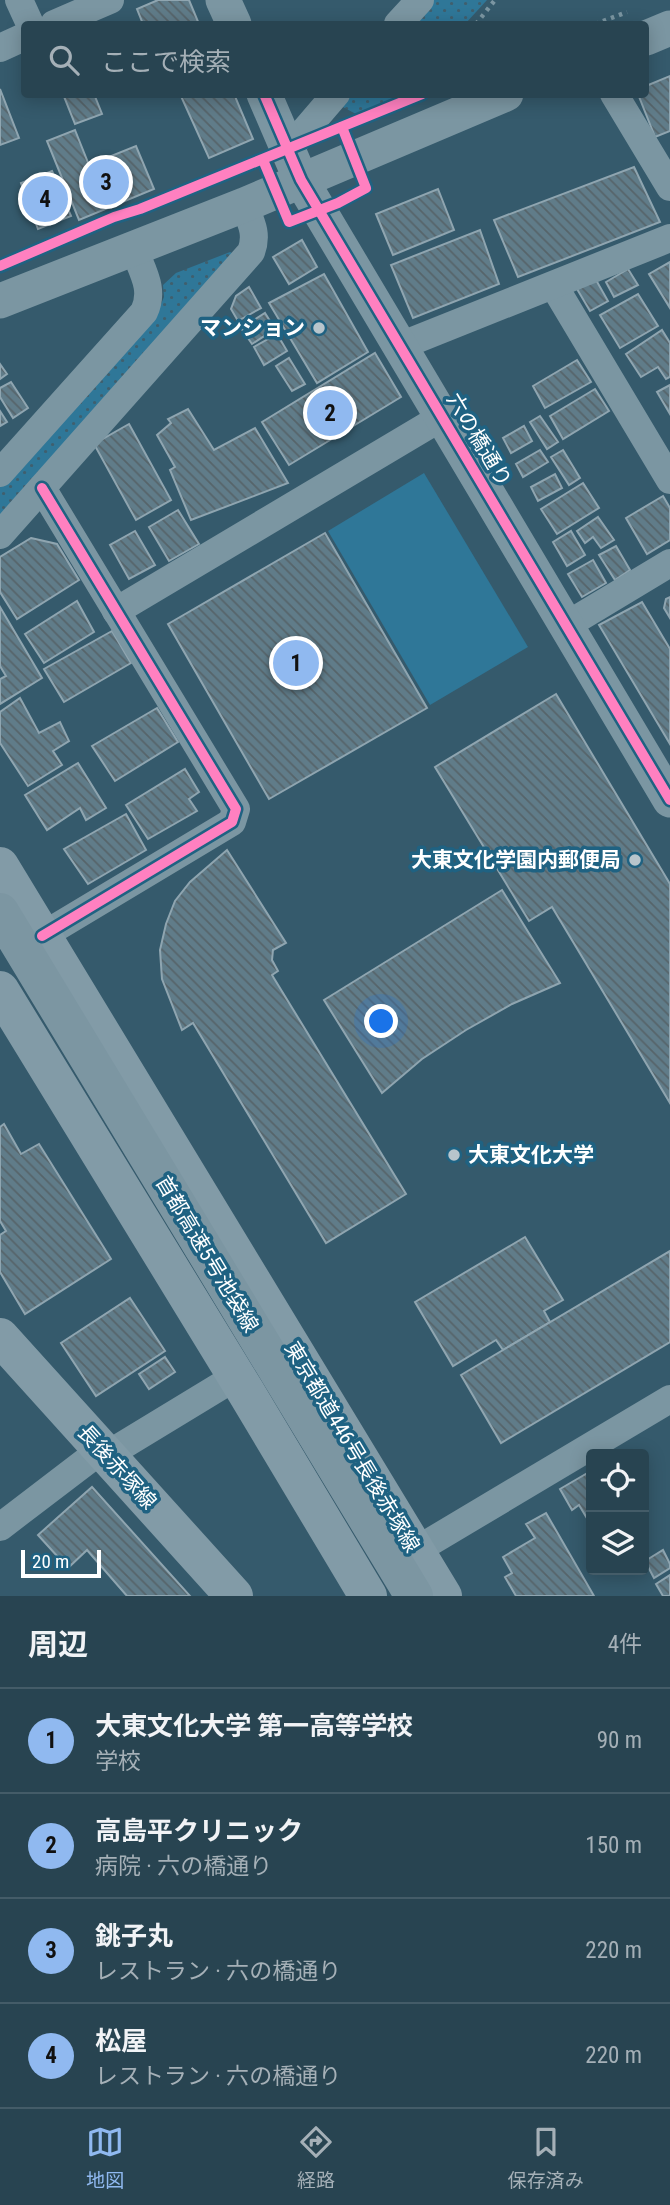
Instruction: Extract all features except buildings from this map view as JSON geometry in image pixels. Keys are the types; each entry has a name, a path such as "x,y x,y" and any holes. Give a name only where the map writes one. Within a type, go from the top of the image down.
{"highway":[{"name":"首都高速5号池袋線","path":"0,912 414,1596"},
{"name":"首都高速5号池袋線","path":"0,952 392,1596"}],"main road":[{"name":"東京都道446号長後赤塚線","path":"0,866 443,1596"},
{"path":"0,990 237,1376 368,1596"},
{"name":"長後赤塚線","path":"0,1337 234,1596"}],"street":[{"path":"19,0 29,21"},
{"path":"61,21 110,0"},
{"path":"223,0 233,21"},
{"path":"401,21 420,0"},
{"path":"649,37 670,28"},
{"path":"0,48 21,38"},
{"name":"六の橋通り","path":"265,98 286,162 400,346 670,800"},
{"path":"0,301 244,205 286,162 334,98"},
{"path":"286,162 493,98"},
{"path":"616,98 670,187"},
{"path":"0,535 251,252 255,242 254,229 244,205"},
{"path":"400,346 670,238"},
{"path":"0,473 144,312 149,301 148,289 134,249"},
{"path":"554,286 670,480"},
{"path":"116,611 442,417"},
{"path":"42,488 236,809 232,821 42,936"},
{"path":"566,625 670,563"},
{"path":"0,1527 104,1453 237,1376"},
{"path":"415,1551 670,1399"}],"path":[{"path":"478,21 495,0"},
{"path":"29,254 114,217 286,162"}],"shaded area":[{"path":"428,0 487,0 468,21 410,21"},
{"path":"345,98 395,98 356,114 339,105"},
{"path":"230,252 238,256 0,523 0,485 159,309 164,297 163,285 176,273"},
{"path":"424,473 528,647 430,705 328,531"}],"cycle path":[{"path":"266,98 301,180 670,800"},
{"path":"0,266 114,217 140,209 412,98"},
{"path":"263,160 289,222 338,203 366,188 342,127"},
{"path":"42,488 236,809 232,822 42,936"}],"place":[{"name":"銚子丸","path":"106,182"},
{"name":"松屋","path":"45,199"},
{"name":"マンション","path":"319,328"},
{"name":"高島平クリニック","path":"330,413"},
{"name":"大東文化大学 第一高等学校","path":"296,663"},
{"name":"大東文化学園内郵便局","path":"635,860"},
{"name":"大東文化大学","path":"454,1155"}]}
